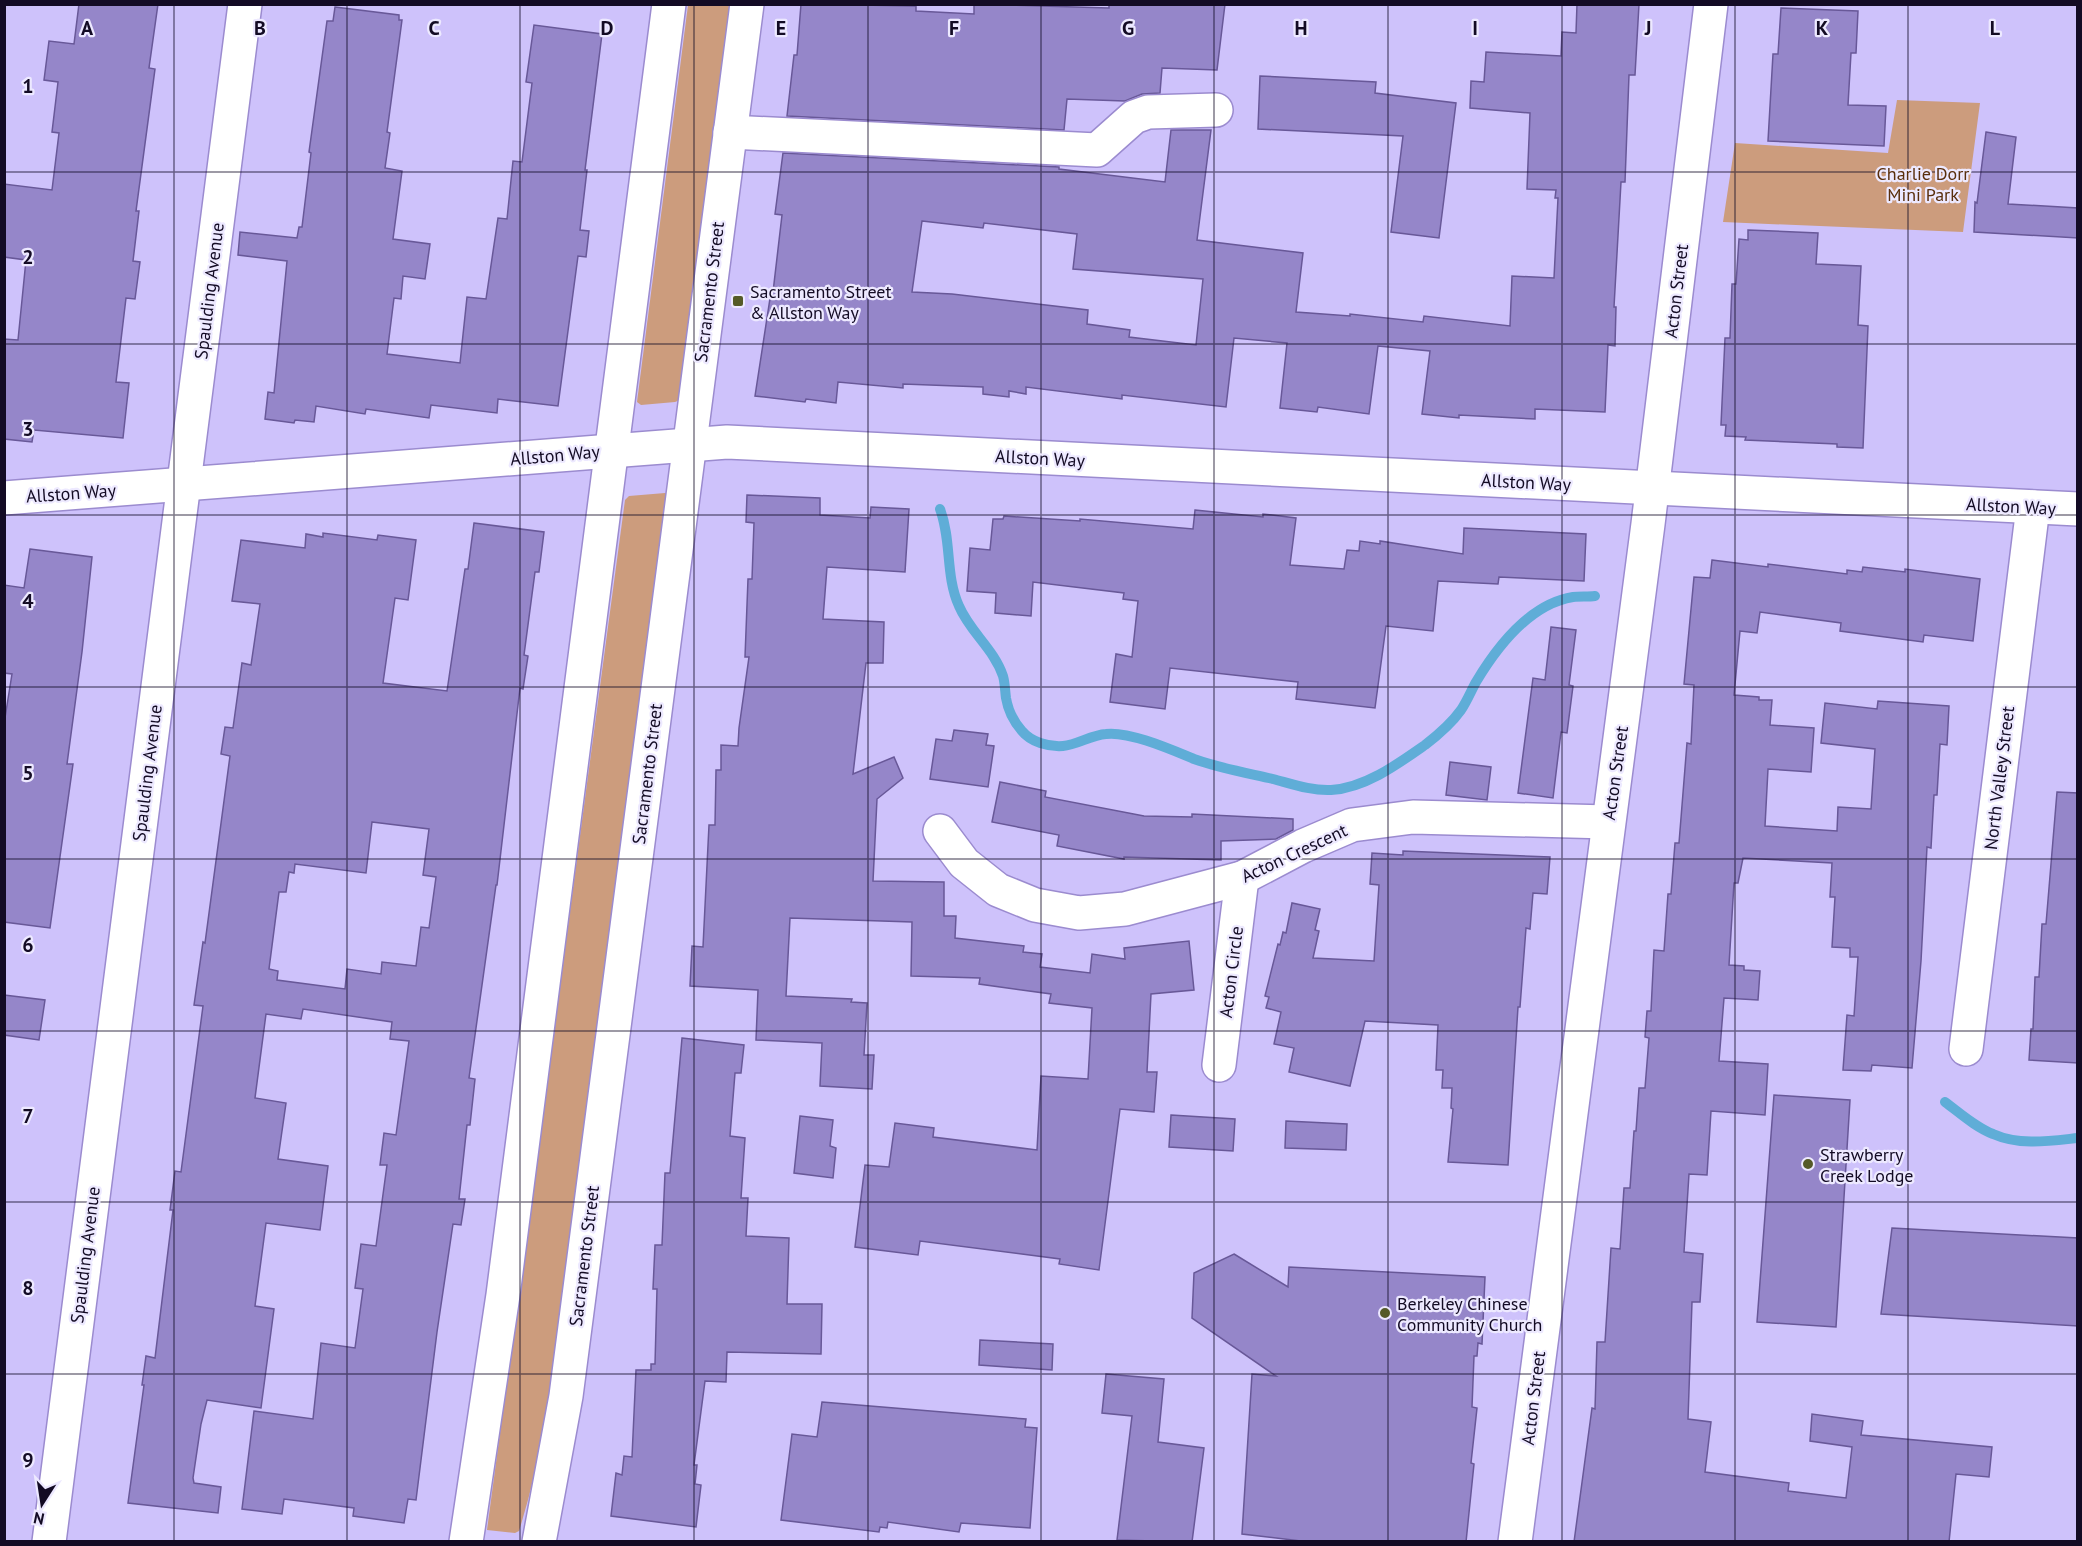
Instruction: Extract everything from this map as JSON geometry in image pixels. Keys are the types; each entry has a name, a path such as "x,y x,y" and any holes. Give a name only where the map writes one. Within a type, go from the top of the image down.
{"street":[{"name":"Spaulding Avenue","path":"49,1542 245,4"},
{"path":"466,1542 504,1283 669,4"},
{"name":"Sacramento Street","path":"539,1542 566,1396 747,4"},
{"name":"Acton Street","path":"1515,1542 1653,488 1711,4"},
{"path":"730,132 1097,150 1134,117 1148,112 1216,110"},
{"name":"Allston Way","path":"4,498 727,442 2078,509"},
{"name":"North Valley Street","path":"1966,1049 2032,507"},
{"name":"Acton Crescent","path":"940,831 964,863 998,890 1035,905 1079,912 1125,909 1242,878 1303,846 1352,825 1413,817 1608,822"},
{"name":"Acton Circle","path":"1219,1065 1242,878"}],"green space":[{"path":"688,5 732,5 680,400 641,405 637,402"},
{"name":"Charlie Dorr Mini Park","path":"1897,100 1980,103 1963,232 1723,222 1735,143 1888,153"},
{"path":"668,494 564,1317 555,1371 540,1452 519,1531 515,1533 487,1530 625,500 629,496"}],"building":[{"path":"79,4 158,4 149,68 155,69 136,211 139,211 133,261 140,262 135,299 126,298 116,382 129,383 123,438 34,430 32,442 4,439 4,339 18,340 26,260 4,257 4,184 52,190 59,133 52,132 58,82 44,80 49,41 74,44"},
{"path":"801,4 916,6 916,11 974,14 974,4 1109,8 1109,4 1225,4 1217,70 1162,68 1160,93 1142,94 1125,101 1067,99 1064,130 787,116 794,55 797,55"},
{"path":"1577,4 1639,4 1635,75 1629,75 1625,182 1621,182 1614,307 1616,307 1615,346 1608,345 1605,412 1535,409 1535,419 1459,415 1459,418 1422,414 1430,351 1378,346 1369,414 1318,407 1317,412 1280,408 1287,343 1234,338 1226,407 1122,395 1122,399 1026,387 1026,394 1009,391 1009,397 983,394 983,387 903,384 903,388 838,382 836,403 755,396 771,292 773,292 782,215 775,214 783,153 1059,167 1059,169 1165,182 1171,130 1211,130 1197,240 1303,253 1296,312 1350,316 1350,314 1423,322 1424,316 1510,326 1512,276 1554,278 1558,198 1555,198 1556,190 1527,189 1530,113 1470,108 1471,81 1484,82 1486,52 1561,56 1562,32 1576,33","holes":["922,221 983,228 984,223 1077,234 1073,269 1203,279 1196,345 1129,337 1130,330 1087,324 1088,310 952,294 912,292"]},
{"path":"335,7 399,15 399,20 402,20 387,132 390,133 385,168 402,171 393,239 430,244 425,279 403,276 401,299 394,298 387,354 460,363 467,297 486,299 498,218 507,219 513,161 522,162 532,83 526,82 534,25 602,34 580,230 589,231 586,257 578,256 558,406 498,399 497,413 431,405 429,418 366,409 365,414 316,406 314,422 295,420 294,423 265,419 268,392 274,393 287,261 238,255 240,232 297,238 299,227 302,227 311,153 309,152 327,21 333,21"},
{"path":"1781,8 1858,11 1856,53 1851,53 1848,105 1886,106 1884,146 1768,141 1773,54 1778,54"},
{"path":"1260,76 1376,82 1375,93 1456,103 1439,238 1391,232 1403,136 1258,129"},
{"path":"1986,132 2016,137 2008,204 2078,208 2078,238 1974,232 1975,202 1977,203"},
{"path":"1748,230 1818,233 1816,264 1861,266 1858,325 1868,326 1863,448 1837,447 1837,444 1745,440 1746,437 1725,436 1726,425 1721,425 1725,338 1730,338 1732,284 1736,284 1739,239 1748,240"},
{"path":"747,495 820,498 820,515 870,518 871,507 909,509 905,572 827,567 823,619 884,622 883,663 866,663 853,774 894,757 903,778 877,799 873,881 944,882 944,916 956,916 955,938 1024,946 1023,952 1042,954 1040,967 1090,973 1092,954 1125,959 1124,948 1189,941 1194,990 1151,994 1147,1072 1157,1072 1154,1112 1120,1109 1099,1270 1059,1264 1060,1259 920,1241 918,1255 855,1247 865,1165 889,1167 895,1123 934,1128 933,1137 1037,1150 1041,1076 1088,1079 1092,1008 1049,1003 1051,994 979,984 980,978 911,976 912,922 790,918 786,996 852,999 851,1002 867,1003 864,1055 874,1055 872,1089 820,1086 822,1043 756,1040 758,990 690,986 692,946 703,947 709,825 715,825 716,770 721,770 721,745 738,746 749,657 745,657 748,579 752,579 754,523 746,522"},
{"path":"1195,510 1296,518 1290,565 1344,569 1347,550 1359,551 1360,541 1380,544 1380,541 1463,554 1464,528 1586,534 1584,581 1499,577 1498,584 1438,581 1433,631 1386,626 1375,708 1296,699 1298,682 1170,668 1165,709 1110,702 1116,654 1132,657 1138,601 1123,599 1124,593 1033,582 1031,616 995,613 996,593 967,591 970,548 990,550 993,519 1003,519 1004,516 1080,521 1080,519 1193,529"},
{"path":"474,523 544,532 539,572 535,572 524,655 528,656 523,689 520,688 497,885 469,1078 475,1079 470,1125 467,1125 459,1199 465,1199 461,1225 453,1224 416,1500 408,1499 404,1523 353,1516 354,1508 284,1499 282,1514 242,1509 254,1411 313,1419 321,1343 355,1348 363,1289 355,1288 361,1244 376,1246 387,1165 380,1165 384,1133 396,1135 409,1041 390,1039 392,1022 303,1009 301,1019 266,1014 255,1098 286,1103 278,1159 328,1166 320,1230 266,1223 255,1306 274,1309 261,1408 207,1400 193,1478 194,1483 221,1487 218,1513 128,1503 146,1356 155,1358 173,1210 170,1210 175,1171 181,1172 203,1006 194,1005 203,942 205,943 230,756 221,754 225,727 233,728 242,663 251,665 260,604 232,601 241,540 305,548 306,534 323,537 323,533 377,540 378,535 416,540 408,600 395,598 383,683 447,691 465,569 468,569","holes":["372,822 429,829 423,875 436,877 429,928 421,927 416,966 382,962 381,974 347,969 345,989 277,980 278,971 269,969 279,892 286,892 289,872 294,873 295,864 366,873"]},
{"path":"30,549 92,557 67,764 73,764 50,928 4,922 4,724 12,674 4,673 4,585 24,588"},
{"path":"1712,560 1847,574 1847,570 1862,572 1863,567 1905,572 1905,569 1980,579 1973,641 1924,635 1923,642 1840,631 1841,623 1760,612 1757,633 1740,631 1734,695 1772,700 1770,725 1814,728 1811,772 1768,769 1765,826 1837,831 1838,807 1871,809 1875,749 1821,743 1825,703 1877,709 1878,701 1949,706 1947,745 1940,744 1931,848 1927,847 1912,1068 1872,1065 1871,1071 1843,1070 1847,1015 1854,1016 1858,957 1850,957 1850,948 1832,947 1835,897 1830,897 1832,863 1743,858 1738,883 1734,883 1729,965 1744,966 1744,970 1760,971 1758,1000 1724,998 1719,1061 1768,1064 1765,1115 1711,1111 1707,1175 1689,1174 1684,1252 1703,1254 1700,1302 1692,1302 1688,1419 1711,1422 1705,1472 1789,1483 1788,1491 1846,1498 1852,1447 1810,1441 1812,1414 1863,1421 1861,1435 1992,1447 1989,1477 1956,1474 1949,1542 1574,1542 1592,1408 1595,1409 1597,1342 1605,1342 1611,1248 1620,1249 1624,1188 1630,1188 1639,1088 1645,1088 1649,1038 1645,1037 1647,1011 1651,1011 1654,950 1664,951 1675,843 1679,843 1687,743 1691,744 1694,685 1684,684 1694,577 1710,578"},
{"path":"1551,627 1576,630 1569,685 1573,686 1567,733 1561,732 1553,798 1518,793 1533,678 1545,680"},
{"path":"954,730 988,734 986,745 994,746 988,787 930,779 936,739 952,741"},
{"path":"1450,762 1491,767 1487,800 1446,795"},
{"path":"1000,782 1046,791 1045,797 1144,816 1192,817 1192,814 1293,819 1293,830 1276,839 1221,841 1221,860 1124,857 1124,859 1057,846 1059,835 992,822"},
{"path":"2057,792 2078,793 2078,1063 2029,1060 2035,977 2039,977 2042,924 2046,924"},
{"path":"1403,851 1550,857 1547,894 1533,893 1530,929 1526,928 1520,1007 1518,1007 1508,1165 1448,1162 1453,1109 1451,1108 1452,1088 1442,1088 1443,1070 1436,1070 1438,1025 1365,1021 1350,1086 1289,1072 1294,1048 1274,1044 1281,1012 1266,1008 1269,997 1265,996 1278,944 1280,945 1283,932 1286,933 1292,903 1320,909 1315,930 1319,931 1313,958 1374,961 1379,885 1370,884 1372,853 1403,855"},
{"path":"4,995 45,1000 39,1040 4,1035"},
{"path":"682,1038 744,1045 741,1073 735,1073 730,1136 745,1138 741,1198 748,1198 746,1236 789,1238 787,1304 822,1304 821,1354 727,1352 726,1382 705,1381 694,1465 697,1465 695,1484 701,1485 696,1527 611,1516 616,1473 622,1475 624,1456 632,1457 636,1370 651,1370 651,1364 655,1364 657,1289 653,1289 655,1245 662,1245 665,1173 670,1173"},
{"path":"1774,1095 1850,1100 1836,1327 1757,1322"},
{"path":"1171,1115 1235,1119 1233,1151 1169,1147"},
{"path":"800,1116 833,1120 830,1146 836,1148 833,1178 794,1173"},
{"path":"1286,1121 1347,1124 1346,1150 1285,1148"},
{"path":"1892,1228 2078,1238 2078,1326 1881,1314"},
{"path":"1234,1254 1288,1287 1289,1267 1485,1277 1482,1344 1478,1343 1477,1356 1474,1356 1472,1407 1477,1408 1466,1542 1309,1542 1242,1534 1252,1374 1276,1376 1192,1318 1194,1273"},
{"path":"980,1340 1053,1344 1052,1370 979,1365"},
{"path":"1106,1374 1164,1379 1158,1442 1204,1448 1192,1542 1117,1540 1132,1416 1102,1413"},
{"path":"822,1402 1026,1419 1025,1427 1037,1428 1030,1528 961,1523 959,1532 888,1522 887,1528 880,1527 879,1532 781,1520 792,1434 817,1437"}],"waterway":[{"path":"940,509 946,533 952,582 959,606 999,666 1010,711 1019,727 1030,738 1046,745 1063,746 1100,735 1126,735 1213,765 1317,789 1331,790 1356,785 1381,774 1415,752 1449,725 1494,655 1516,629 1542,608 1557,601 1573,597 1595,596"},
{"path":"1945,1102 1980,1128 2003,1138 2035,1142 2078,1138"}],"place":[{"name":"Sacramento Street & Allston Way","path":"738,301"},
{"name":"Strawberry Creek Lodge","path":"1808,1164"},
{"name":"Berkeley Chinese Community Church","path":"1385,1313"}]}
